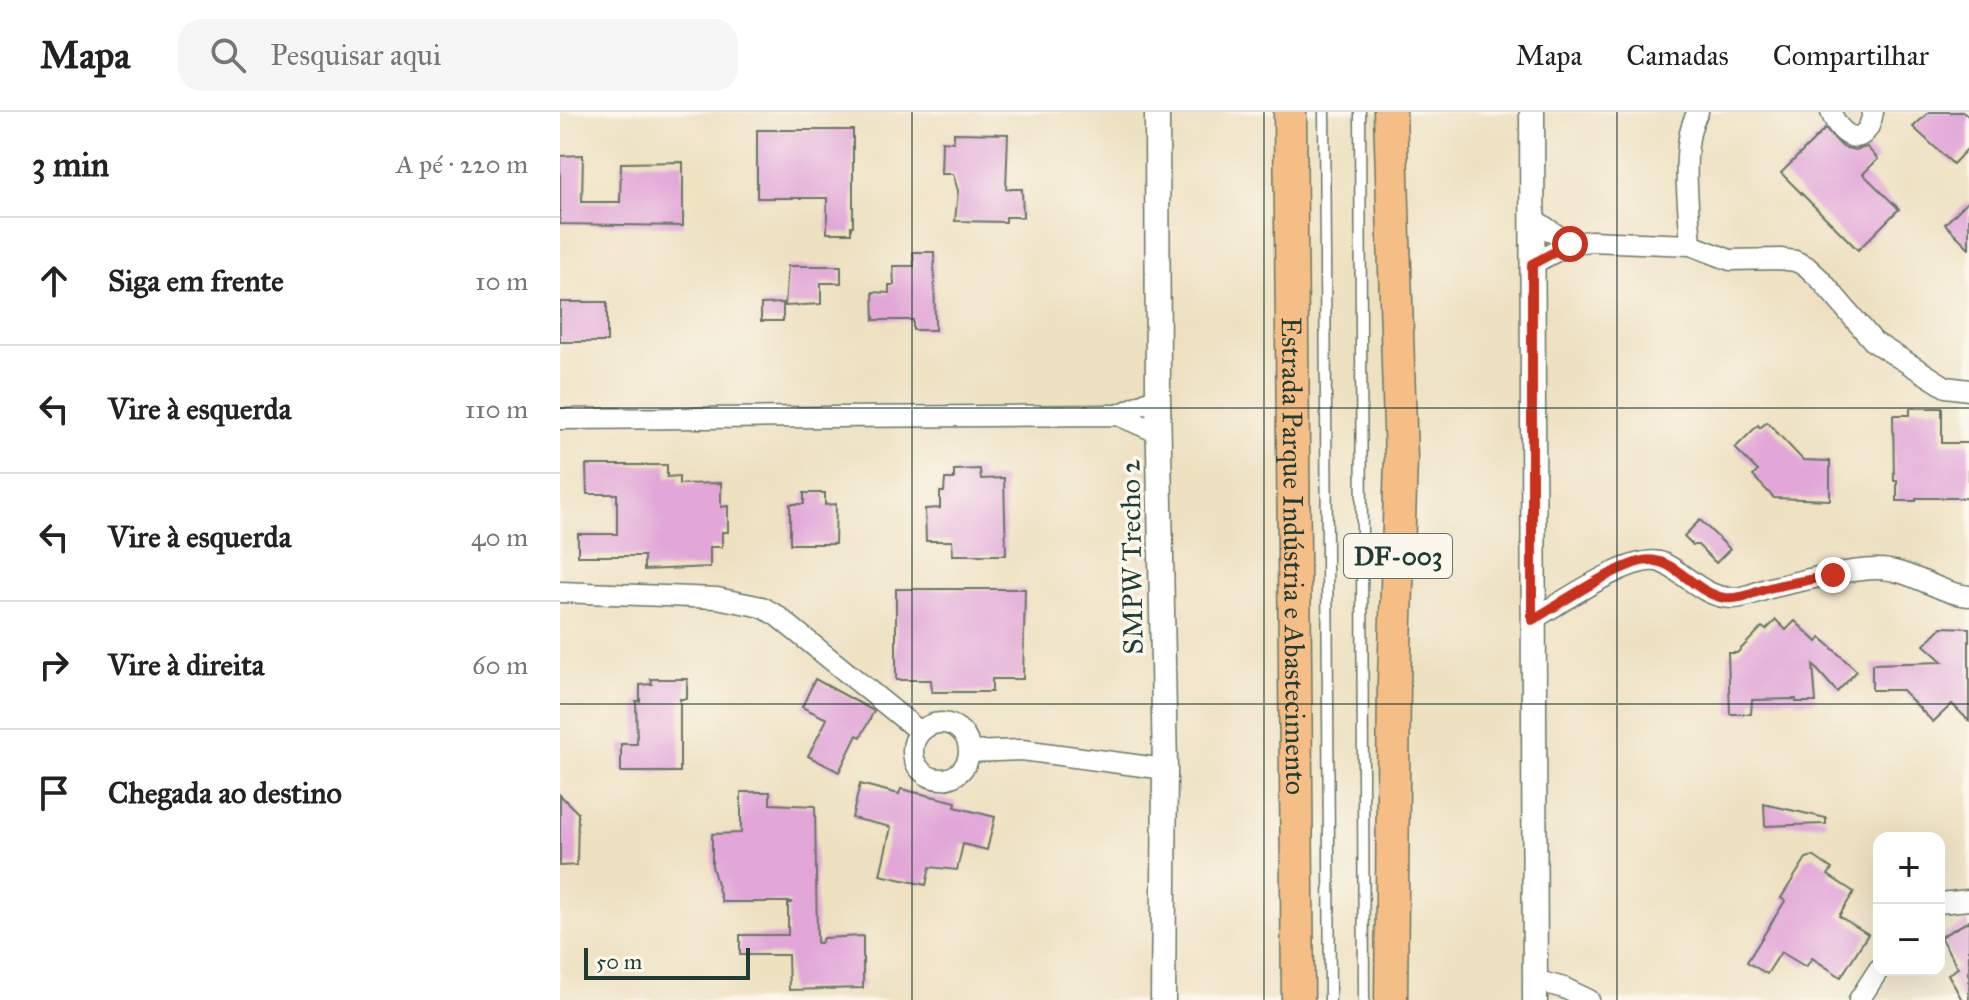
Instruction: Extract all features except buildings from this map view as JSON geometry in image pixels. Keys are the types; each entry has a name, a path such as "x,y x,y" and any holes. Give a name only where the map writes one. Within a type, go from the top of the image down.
{"highway":[{"name":"Estrada Parque Indústria e Abastecimento","path":"1290,112 1298,1000"},
{"name":"DF-003","path":"1390,112 1401,459 1394,682 1391,1000"}],"street":[{"path":"1532,112 1534,990 1564,988 1589,1000"},
{"path":"1691,245 1688,162 1691,130 1698,112"},
{"path":"1831,112 1842,132 1854,138 1866,130 1873,112"},
{"name":"SMPW Trecho 2","path":"1156,113 1165,769 1163,1000"},
{"path":"1532,218 1570,244"},
{"path":"1532,264 1570,244 1590,241 1691,245 1730,260 1780,259 1806,266 1874,342 1924,376 1946,387 1969,390"},
{"path":"560,419 1118,415 1158,397"},
{"path":"1118,415 1159,433"},
{"path":"1532,620 1642,561 1664,564 1709,594 1723,598 1738,598 1772,587 1858,570 1880,569 1898,572 1950,593 1969,596"},
{"path":"560,592 717,598 762,607 776,615 920,732"},
{"path":"947,723 964,734 970,752 967,762 954,776 935,779 919,768 914,760 915,740 920,732 928,726 947,723"},
{"path":"970,752 1022,750 1165,769"},
{"path":"1945,902 1969,900"},
{"path":"1859,1000 1874,976"}],"lane":[{"path":"1324,112 1330,1000"},
{"path":"1360,112 1364,1000"}],"route":[{"path":"1570,244 1532,264 1532,620 1642,561 1664,564 1709,594 1723,598 1738,598 1772,587 1833,575"}]}
